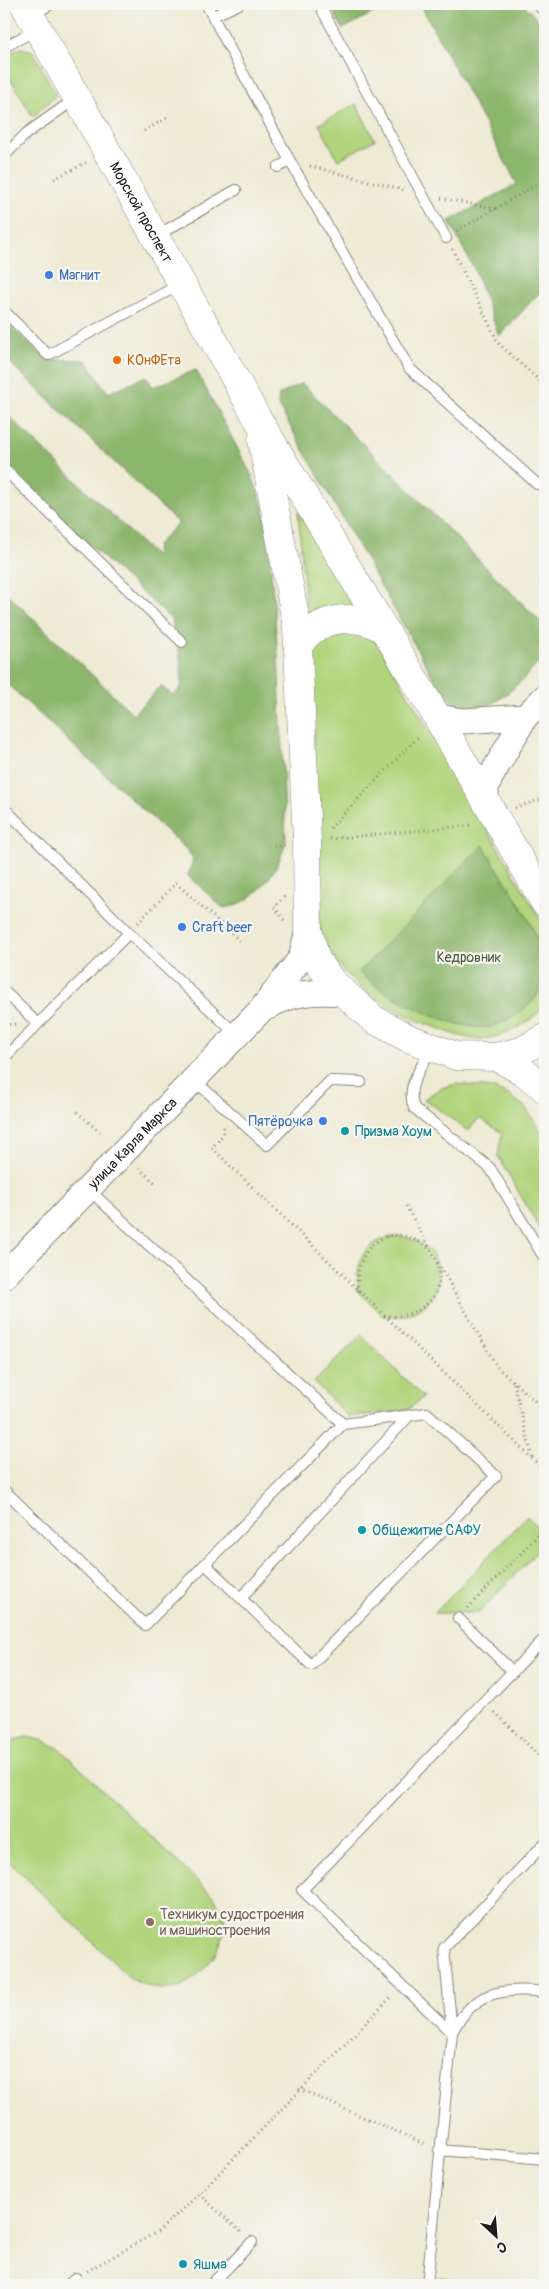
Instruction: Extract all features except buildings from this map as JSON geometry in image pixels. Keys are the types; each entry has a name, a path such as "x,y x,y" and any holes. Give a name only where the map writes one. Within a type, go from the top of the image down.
{"main road":[{"name":"Морской проспект","path":"36,13 78,96 258,421 437,717 484,814 545,903"},
{"path":"258,421 297,627 307,841 299,928 324,972 344,993 373,1019 408,1038 456,1056 496,1057 521,1051 545,1038"},
{"path":"298,647 311,631 334,621 360,619 383,629"},
{"path":"496,1057 524,1072 545,1089"}],"street":[{"path":"484,814 486,788 490,778 526,717 545,697"},
{"path":"437,717 463,721 526,717"},
{"path":"261,1010 301,958 299,928"},
{"path":"261,1010 276,1001 314,991 344,993"},
{"name":"улица Карла Маркса","path":"4,1276 261,1010"}],"lane":[{"path":"206,4 290,161 409,368 537,484 545,483"},
{"path":"213,16 239,4"},
{"path":"318,4 446,238"},
{"path":"537,4 545,12"},
{"path":"4,47 36,13"},
{"path":"4,156 27,133 78,96"},
{"path":"278,166 290,161"},
{"path":"155,236 236,190"},
{"path":"4,311 48,355 182,284"},
{"path":"4,469 182,642"},
{"path":"4,808 129,933 237,1035"},
{"path":"4,1058 129,933"},
{"path":"4,991 38,1024"},
{"path":"432,1047 412,1084 410,1098 414,1108 490,1168 545,1260"},
{"path":"193,1080 267,1145 330,1081 361,1082"},
{"path":"88,1188 342,1424"},
{"path":"4,1490 145,1625 342,1424 427,1413 496,1476 311,1665 205,1564"},
{"path":"241,1598 409,1416"},
{"path":"458,1618 513,1672"},
{"path":"452,2033 302,1890 545,1638"},
{"path":"443,2285 427,2284 452,2033 444,1948 545,1843"},
{"path":"452,2033 463,2012 484,1997 512,1989 545,1992"},
{"path":"439,2150 545,2158"},
{"path":"210,2285 252,2242"}],"path":[{"path":"144,131 169,117"},
{"path":"54,179 88,161"},
{"path":"290,161 422,194 496,210"},
{"path":"545,180 446,238 499,344 542,383 545,390"},
{"path":"542,383 545,380"},
{"path":"326,833 418,737"},
{"path":"513,808 545,798"},
{"path":"329,839 484,814"},
{"path":"129,933 176,882 240,940"},
{"path":"274,908 299,928"},
{"path":"228,1111 222,1136 212,1148 383,1316 545,1471"},
{"path":"77,1112 100,1132"},
{"path":"133,1163 155,1183"},
{"path":"406,1206 497,1367 545,1410"},
{"path":"358,1291 358,1266 363,1255 371,1245 384,1237 410,1237 422,1243 432,1252 439,1278 436,1290 430,1301 420,1311 407,1316 383,1316"},
{"path":"514,1382 532,1459"},
{"path":"458,1618 545,1528"},
{"path":"485,1702 545,1762"},
{"path":"72,2281 159,2231 199,2194 402,1987"},
{"path":"299,2090 439,2150"},
{"path":"199,2194 252,2242"}],"green space":[{"path":"329,4 389,4 343,29"},
{"path":"420,4 523,4 545,27 545,287 499,336 474,269 449,221 517,184"},
{"path":"21,48 33,51 56,95 33,117 4,68 4,55"},
{"path":"356,104 375,140 338,160 319,124"},
{"path":"4,321 46,359 86,360 108,393 146,376 153,387 196,370 252,476 264,509 269,546 278,655 286,840 272,874 255,893 235,905 223,908 188,876 193,860 189,852 4,681 4,591 133,714 161,686 172,695 179,691 182,684 180,656 172,620 60,518 4,462 4,412 156,557 157,545 178,523 4,357"},
{"path":"302,383 545,626 545,656 511,691 498,700 484,706 470,708 456,704 442,693 278,405 279,395"},
{"path":"298,512 362,607 307,620"},
{"path":"334,629 371,632 544,925 545,1005 532,1018 509,1032 483,1039 459,1036 398,1012 381,1002 351,979 328,948 320,929 311,646"},
{"name":"Кедровник","path":"483,845 532,926 542,951 544,973 541,987 530,1004 501,1023 490,1027 476,1027 460,1024 421,1010 384,991 359,972"},
{"path":"457,1084 492,1088 509,1095 525,1107 545,1137 545,1238 498,1156 502,1133 479,1118 468,1131 424,1099 441,1088"},
{"path":"399,1236 419,1242 432,1253 438,1267 438,1282 433,1297 421,1308 405,1315 383,1316 358,1291 358,1269 365,1252 371,1246 378,1241"},
{"path":"361,1335 423,1397 408,1410 348,1417 314,1382"},
{"path":"527,1516 545,1534 545,1543 479,1613 435,1613"},
{"path":"27,1737 45,1741 60,1749 215,1898 225,1920 224,1934 207,1965 189,1982 178,1987 159,1989 131,1979 4,1857 4,1742"}],"place":[{"name":"Магнит","path":"49,275"},
{"name":"КОнФЕта","path":"117,360"},
{"name":"Craft beer","path":"182,927"},
{"name":"Пятёрочка","path":"323,1121"},
{"name":"Призма Хоум","path":"345,1131"},
{"name":"Общежитие САФУ","path":"362,1530"},
{"name":"Техникум судостроения и машиностроения","path":"150,1922"},
{"name":"Яшма","path":"183,2264"}]}
